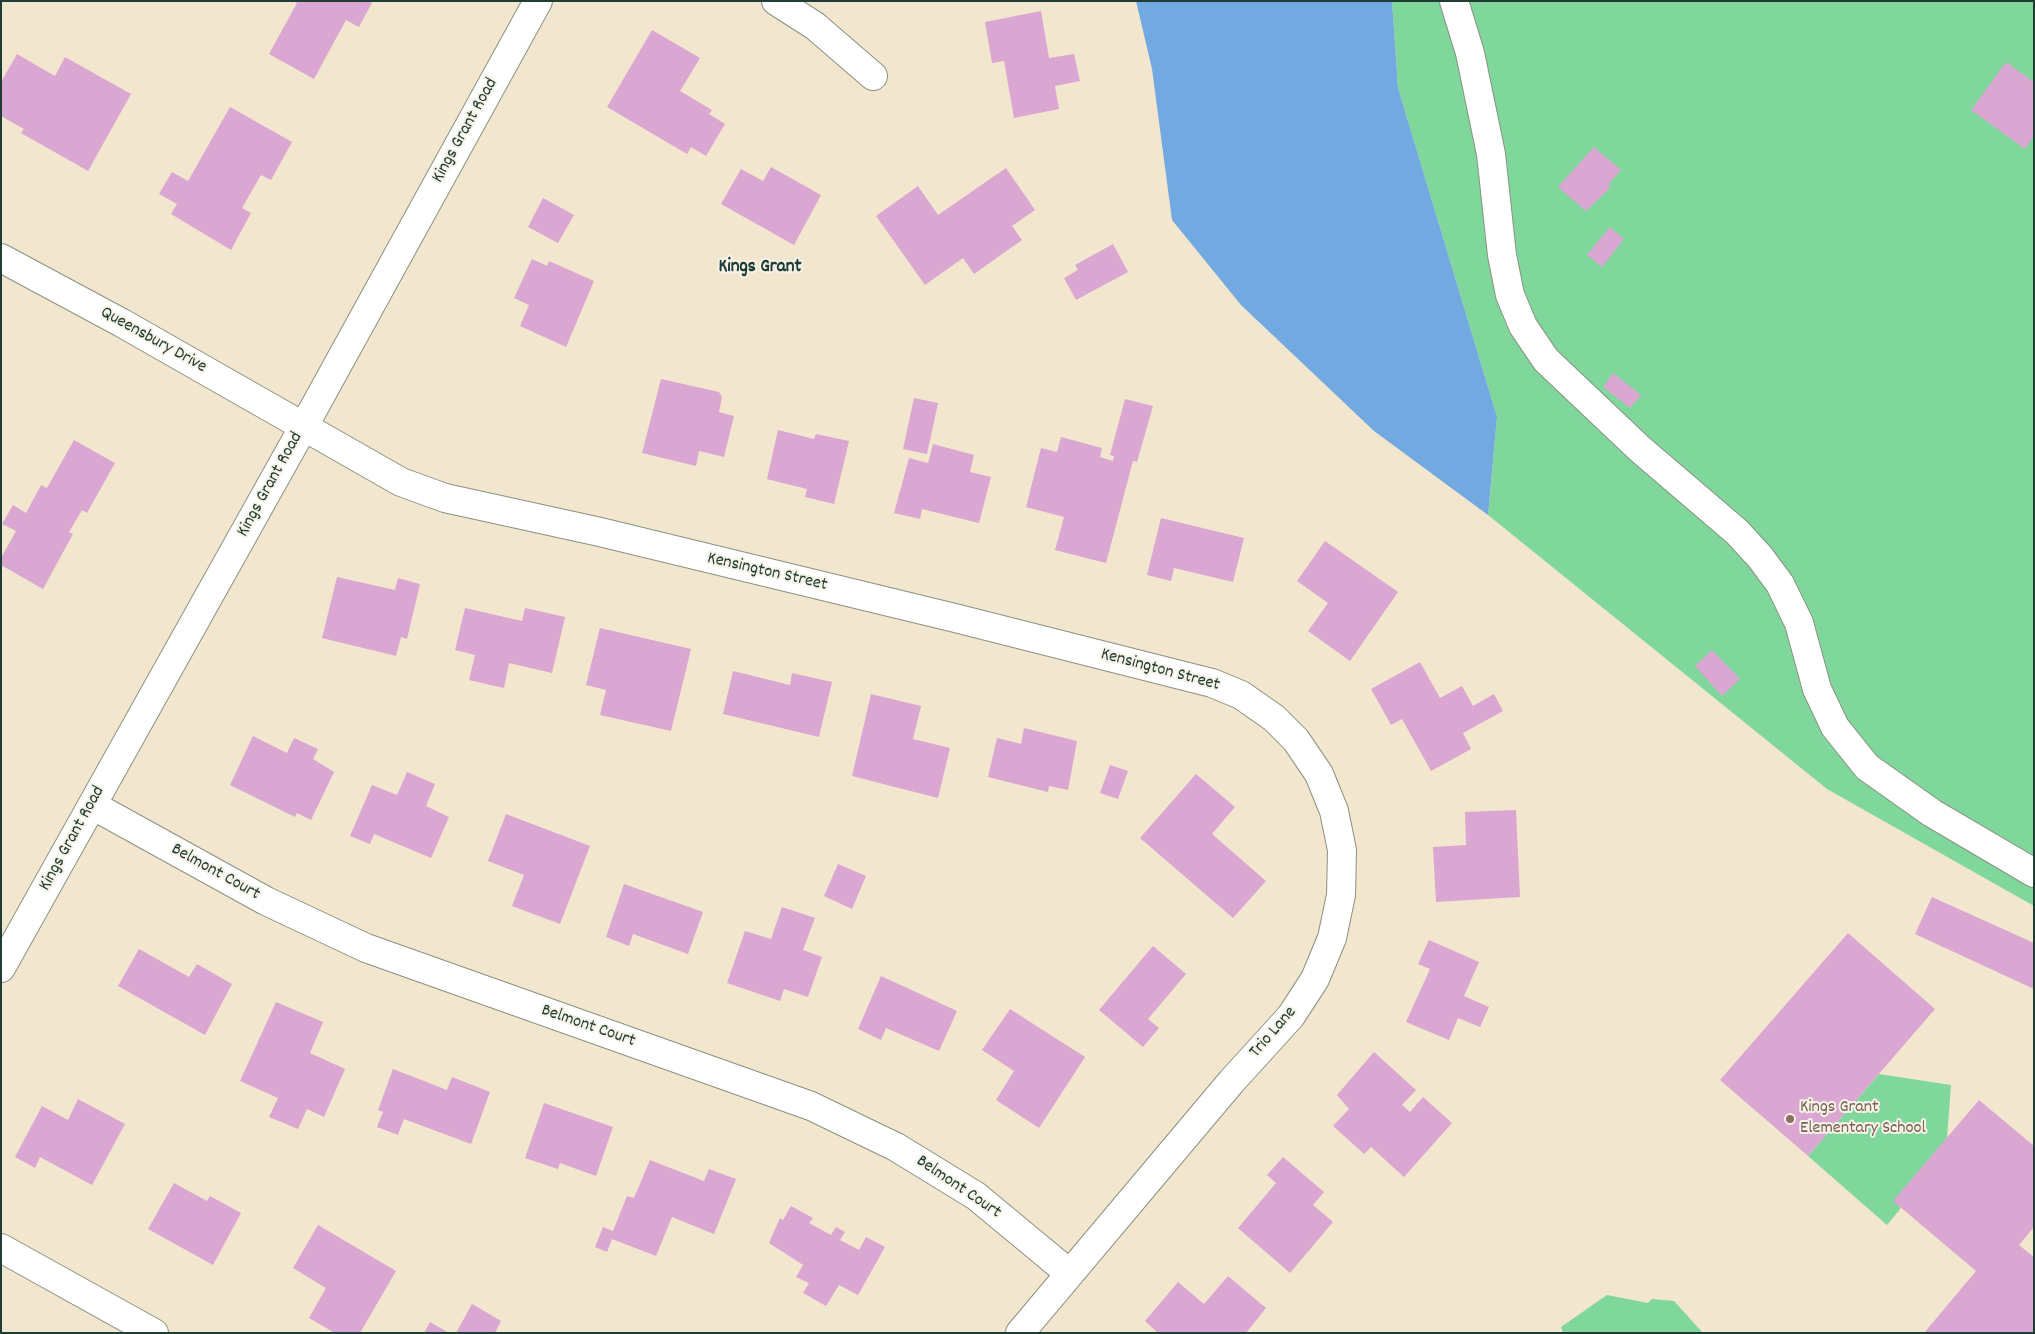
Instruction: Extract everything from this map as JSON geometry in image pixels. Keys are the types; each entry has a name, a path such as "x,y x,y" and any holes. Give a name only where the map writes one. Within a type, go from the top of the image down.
{"street":[{"name":"Kings Grant Road","path":"1,968 304,426 538,1"},
{"path":"776,1 814,26 873,76"},
{"path":"1454,1 1470,53 1491,154 1502,255 1510,296 1528,332 1546,360 1640,449 1737,532 1760,557 1780,584 1799,623 1817,689 1835,727 1867,768 1932,813 2034,873"},
{"name":"Queensbury Drive","path":"1,258 122,323 304,426"},
{"name":"Kensington Street","path":"304,426 401,482 445,498 600,532 974,622 1212,683 1241,695"},
{"name":"Trio Lane","path":"1020,1333 1231,1082 1291,1016 1315,979 1332,938 1341,895 1342,859 1334,811 1319,774 1296,740 1274,718 1241,695"},
{"name":"Belmont Court","path":"92,805 266,901 366,948 811,1106 896,1147 976,1196 1069,1273"},
{"path":"1,1248 154,1333"}],"green space":[{"path":"1392,1 2034,1 2034,906 1827,789 1488,515 1497,417 1398,88"},
{"path":"1879,1074 1951,1085 1947,1138 1894,1201 1901,1208 1887,1225 1808,1156"},
{"path":"1607,1295 1648,1303 1652,1299 1674,1301 1703,1333 1563,1333 1561,1327"}],"water":[{"path":"1136,1 1392,1 1398,88 1497,417 1488,515 1374,431 1241,305 1172,220 1152,69"}],"building":[{"path":"293,1 373,1 359,27 346,20 314,79 269,54 297,3"},
{"path":"1041,11 1049,58 1074,54 1080,81 1055,86 1059,109 1014,118 1004,61 992,63 985,22"},
{"path":"652,30 700,58 680,91 712,110 709,114 725,124 706,156 691,147 687,154 607,107"},
{"path":"17,54 55,76 65,57 131,94 88,171 21,133 24,129 1,116 1,82"},
{"path":"2006,62 2034,82 2034,136 2025,149 1971,110"},
{"path":"230,107 292,142 271,180 261,175 242,208 251,213 231,250 171,214 177,204 159,194 172,172 188,181"},
{"path":"1594,147 1621,170 1608,185 1611,187 1586,211 1558,187"},
{"path":"771,167 821,195 794,245 721,204 741,169 763,181"},
{"path":"1006,168 1035,210 1012,226 1022,240 974,274 963,258 925,285 876,216 918,186 938,215"},
{"path":"543,198 574,215 558,243 528,227"},
{"path":"1610,227 1624,239 1602,267 1587,255"},
{"path":"1113,244 1128,272 1076,300 1064,278 1078,270 1075,265"},
{"path":"532,259 547,266 549,261 594,281 566,347 520,326 529,305 514,298"},
{"path":"1613,373 1641,395 1630,408 1603,387"},
{"path":"661,379 719,392 722,397 719,412 734,416 724,457 699,451 696,466 642,453"},
{"path":"914,398 938,403 927,454 903,449"},
{"path":"1125,399 1153,406 1137,462 1133,461 1106,563 1055,550 1064,517 1026,507 1041,448 1057,452 1061,437 1102,448 1100,457 1113,461 1114,456 1110,455"},
{"path":"778,430 814,439 816,434 849,441 834,504 805,497 807,489 767,479"},
{"path":"74,440 115,463 87,513 82,510 69,532 73,534 43,589 1,565 1,558 16,531 2,524 13,505 26,513 41,485 47,488"},
{"path":"933,444 974,455 970,472 991,477 979,523 922,509 920,519 894,513 909,458 928,463"},
{"path":"1161,518 1244,538 1233,582 1174,568 1171,581 1147,575"},
{"path":"1325,541 1398,592 1350,661 1308,631 1328,603 1297,581"},
{"path":"337,577 395,590 398,578 420,584 407,639 401,637 396,656 322,638"},
{"path":"465,608 522,621 525,608 565,617 552,673 509,663 504,688 469,680 475,655 455,650"},
{"path":"600,628 691,649 671,731 600,715 606,690 586,685"},
{"path":"1712,650 1740,679 1722,696 1695,666"},
{"path":"1420,662 1440,698 1462,686 1473,706 1494,694 1503,711 1463,733 1471,749 1431,771 1402,719 1391,725 1371,689"},
{"path":"733,671 790,685 792,673 832,682 819,737 723,714"},
{"path":"871,694 921,706 913,739 950,748 938,798 852,776"},
{"path":"1024,728 1077,741 1068,790 1049,786 1048,792 988,777 997,738 1021,744"},
{"path":"253,736 287,753 294,738 318,749 313,759 334,772 311,820 297,813 295,817 230,785"},
{"path":"1110,765 1128,771 1118,799 1100,793"},
{"path":"407,772 435,784 426,806 449,817 431,858 374,834 370,844 350,836 372,785 397,795"},
{"path":"1196,774 1235,807 1212,834 1266,881 1233,918 1140,838"},
{"path":"1516,810 1520,897 1436,902 1433,847 1466,845 1465,812"},
{"path":"506,814 590,846 560,924 512,906 524,875 488,861"},
{"path":"838,864 866,876 852,909 824,896"},
{"path":"624,884 703,912 688,954 633,934 629,946 606,937"},
{"path":"1932,897 2034,943 2034,989 1915,934"},
{"path":"782,907 815,918 803,950 822,957 808,997 784,989 780,1001 727,983 745,931 771,939"},
{"path":"1848,933 1935,1009 1808,1156 1720,1080"},
{"path":"1429,940 1479,962 1464,996 1489,1007 1480,1027 1458,1018 1449,1040 1406,1022 1430,969 1418,964"},
{"path":"1153,946 1186,974 1148,1019 1159,1028 1143,1047 1099,1010"},
{"path":"139,949 189,977 197,964 232,984 205,1035 118,986"},
{"path":"881,976 957,1011 939,1051 886,1028 881,1040 858,1029"},
{"path":"276,1002 323,1022 310,1053 345,1069 324,1117 307,1109 298,1129 269,1117 278,1098 240,1081"},
{"path":"1010,1009 1085,1057 1039,1128 996,1100 1014,1071 982,1050"},
{"path":"1374,1052 1416,1090 1402,1105 1410,1112 1423,1097 1452,1123 1404,1177 1371,1147 1364,1154 1333,1126 1349,1109 1337,1095"},
{"path":"393,1069 447,1090 452,1077 490,1092 471,1144 404,1119 398,1135 377,1127 383,1112 378,1110"},
{"path":"78,1099 125,1124 92,1185 40,1157 35,1168 15,1157 42,1106 68,1120"},
{"path":"1979,1100 2034,1146 2034,1227 2019,1245 2034,1257 2034,1333 1924,1333 1976,1271 1893,1201"},
{"path":"544,1103 613,1127 596,1176 560,1163 558,1169 525,1158"},
{"path":"1283,1157 1324,1192 1313,1205 1333,1222 1290,1273 1238,1228 1276,1183 1267,1175"},
{"path":"650,1160 704,1181 709,1169 736,1179 714,1234 672,1217 656,1256 612,1239 607,1252 595,1247 603,1227 613,1231 627,1196 634,1198"},
{"path":"174,1183 207,1201 210,1196 241,1213 213,1265 148,1229"},
{"path":"791,1206 813,1218 809,1223 831,1235 836,1227 845,1232 840,1240 859,1250 866,1237 885,1247 858,1295 839,1285 826,1306 803,1293 809,1283 796,1277 803,1265 769,1243 780,1218 783,1220"},
{"path":"318,1225 396,1271 360,1333 335,1333 309,1318 326,1288 293,1268"},
{"path":"1228,1276 1266,1308 1246,1333 1158,1333 1145,1321 1178,1282 1204,1304"},
{"path":"472,1304 501,1321 495,1333 456,1333"},
{"path":"430,1322 449,1333 424,1333"}],"place":[{"name":"Kings Grant Elementary School","path":"1790,1119"}],"district":[{"name":"Kings Grant","path":"760,268"}]}
